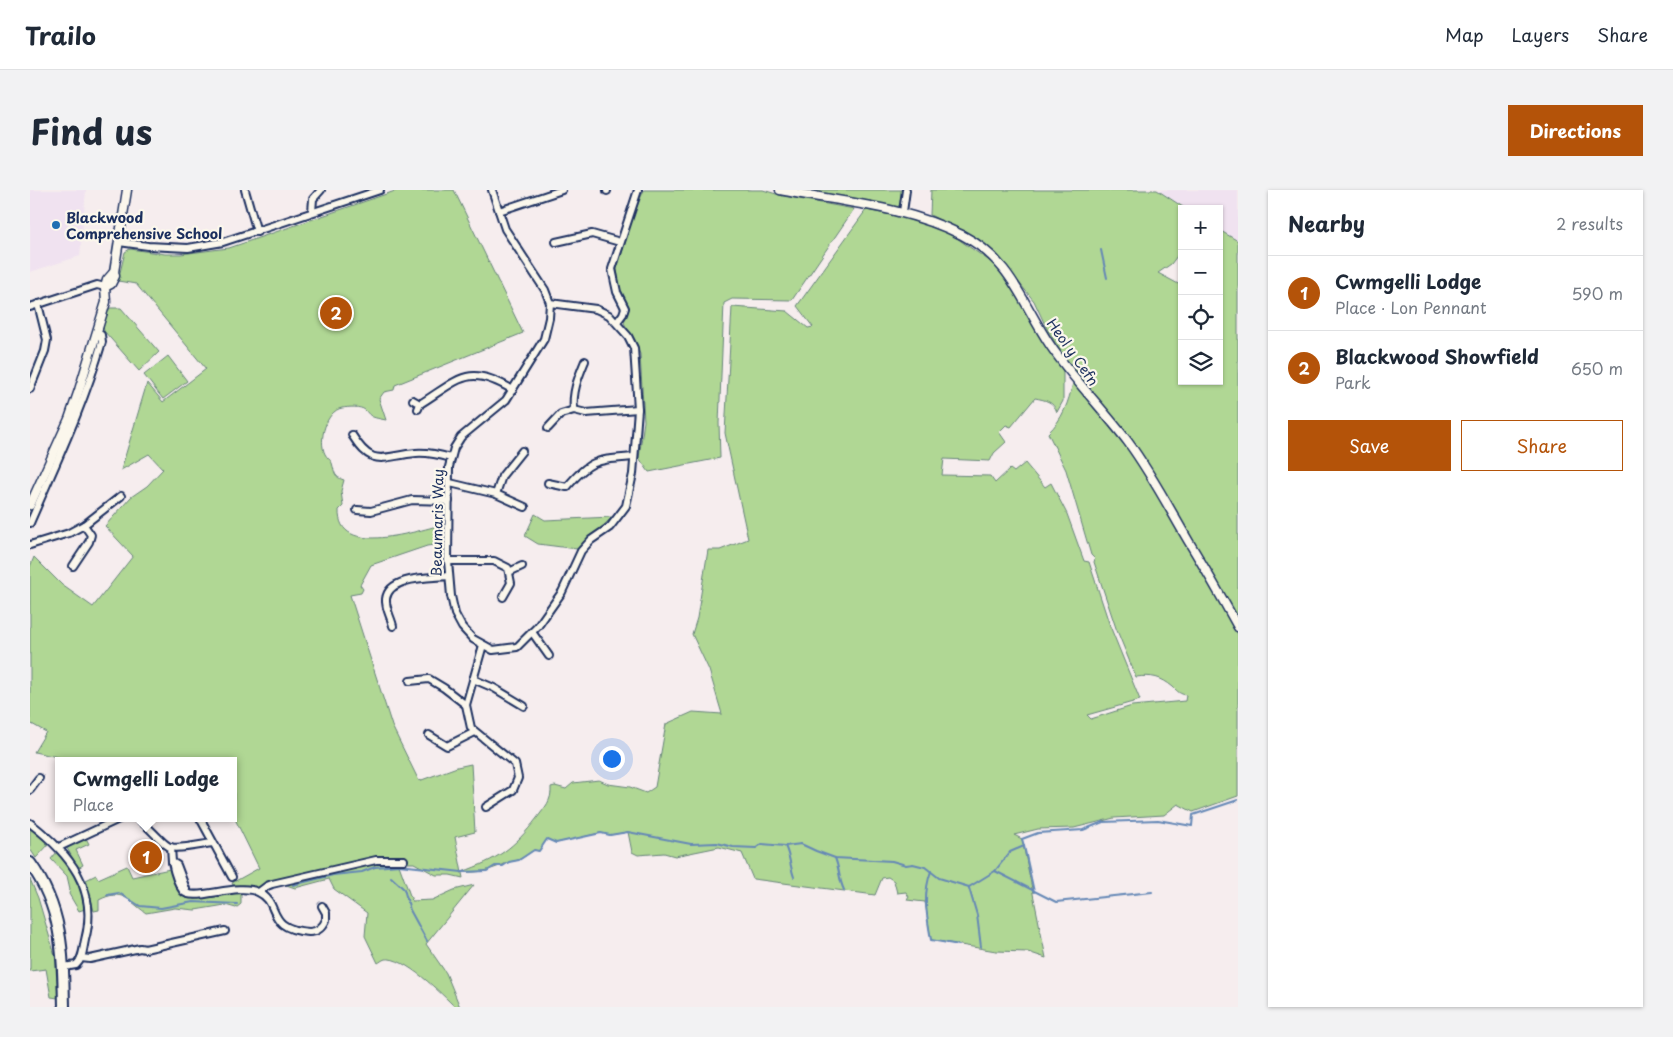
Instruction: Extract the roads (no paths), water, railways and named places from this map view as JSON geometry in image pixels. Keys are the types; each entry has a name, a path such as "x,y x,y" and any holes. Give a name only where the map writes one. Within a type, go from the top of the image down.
{"main road":[{"path":"30,863 50,898 63,946 64,1007"}],"street":[{"path":"30,505 80,390 106,302 105,287 107,280 114,272 127,190"},
{"path":"245,190 257,232"},
{"path":"312,212 313,200 321,190"},
{"path":"119,242 188,248 223,242 380,190"},
{"path":"486,807 512,790 518,778 515,764 471,728 466,705 484,645 493,650 517,647 532,632 562,592 581,551 591,540 610,527 626,506 633,474 638,409 634,348 617,322 609,315 596,309 550,302 546,290 507,232 492,190"},
{"path":"499,211 562,190"},
{"path":"617,322 625,308 617,292 612,269 638,190"},
{"name":"Heol y Cefn","path":"780,190 903,212 962,235 978,245 1007,271 1050,344 1086,393 1128,443 1159,490 1238,627"},
{"path":"903,212 906,190"},
{"path":"556,242 592,234 620,242"},
{"path":"30,307 97,285 105,287"},
{"name":"Beaumaris Way","path":"484,645 473,638 462,627 455,614 451,596 448,576 449,467 454,448 461,437 506,400 513,390 544,339 549,318 550,302"},
{"path":"30,389 45,351 47,340 38,304"},
{"path":"30,523 66,444 85,394 102,342 100,335 97,334"},
{"path":"574,410 573,393 585,367"},
{"path":"413,400 419,407 469,375 488,377 513,390"},
{"path":"548,428 561,414 574,410 586,413 638,409"},
{"path":"352,435 354,446 376,458 418,452 451,458"},
{"path":"496,494 502,476 522,451"},
{"path":"548,484 566,486 581,470 597,461 634,457"},
{"path":"450,483 496,494 525,507"},
{"path":"30,545 69,532 84,524 121,496"},
{"path":"357,510 370,511 412,500 450,501"},
{"path":"73,566 92,536 84,524"},
{"path":"448,561 494,561 508,568 511,583 503,597"},
{"path":"509,572 522,566"},
{"path":"393,626 394,618 388,610 386,598 392,586 404,582 448,576"},
{"path":"532,632 549,656"},
{"path":"473,678 524,706"},
{"path":"410,681 428,679 444,688 466,705"},
{"path":"429,735 447,746 475,732"},
{"path":"30,790 38,779 44,786"},
{"path":"59,847 112,822"},
{"path":"143,822 171,848 213,843"},
{"path":"202,822 232,877"},
{"path":"30,823 59,847 80,878 88,901 90,913 81,958 76,965 64,967"},
{"path":"171,848 172,862 179,883 187,895 196,896 234,889 259,892 268,901 276,918 281,923 288,928 299,931 314,932 324,925 326,913 322,906"},
{"path":"259,892 272,884 376,860 404,860"},
{"path":"172,862 176,865 186,888"},
{"path":"81,958 90,959 140,948 145,949 225,931"}],"waterway":[{"path":"1101,250 1107,278"},
{"path":"293,885 333,875 362,872 375,867 399,865 462,872 487,871 495,866 503,866 509,862 519,860 534,850 539,851 547,839 556,843 601,833 610,835 628,832 691,844 717,843 733,847 756,848 762,844 785,846 801,844 835,858 892,861 925,867 939,878 969,887 995,871 1010,852 1024,846 1022,839 1038,833 1083,830 1103,822 1158,820 1192,826 1193,815 1238,800"},
{"path":"785,846 794,877"},
{"path":"1024,846 1034,892"},
{"path":"835,858 844,890"},
{"path":"931,871 926,898 931,940 959,945"},
{"path":"995,871 1056,902 1152,892"},
{"path":"391,877 404,889 410,910 427,941"},
{"path":"969,888 977,915 981,947"},
{"path":"107,895 119,893 140,906 161,908 193,902 237,904"}],"place":[{"name":"Blackwood Comprehensive School","path":"56,225"},
{"name":"Blackwood Showfield","path":"336,313"},
{"name":"Cwmgelli Lodge","path":"146,857"}]}
